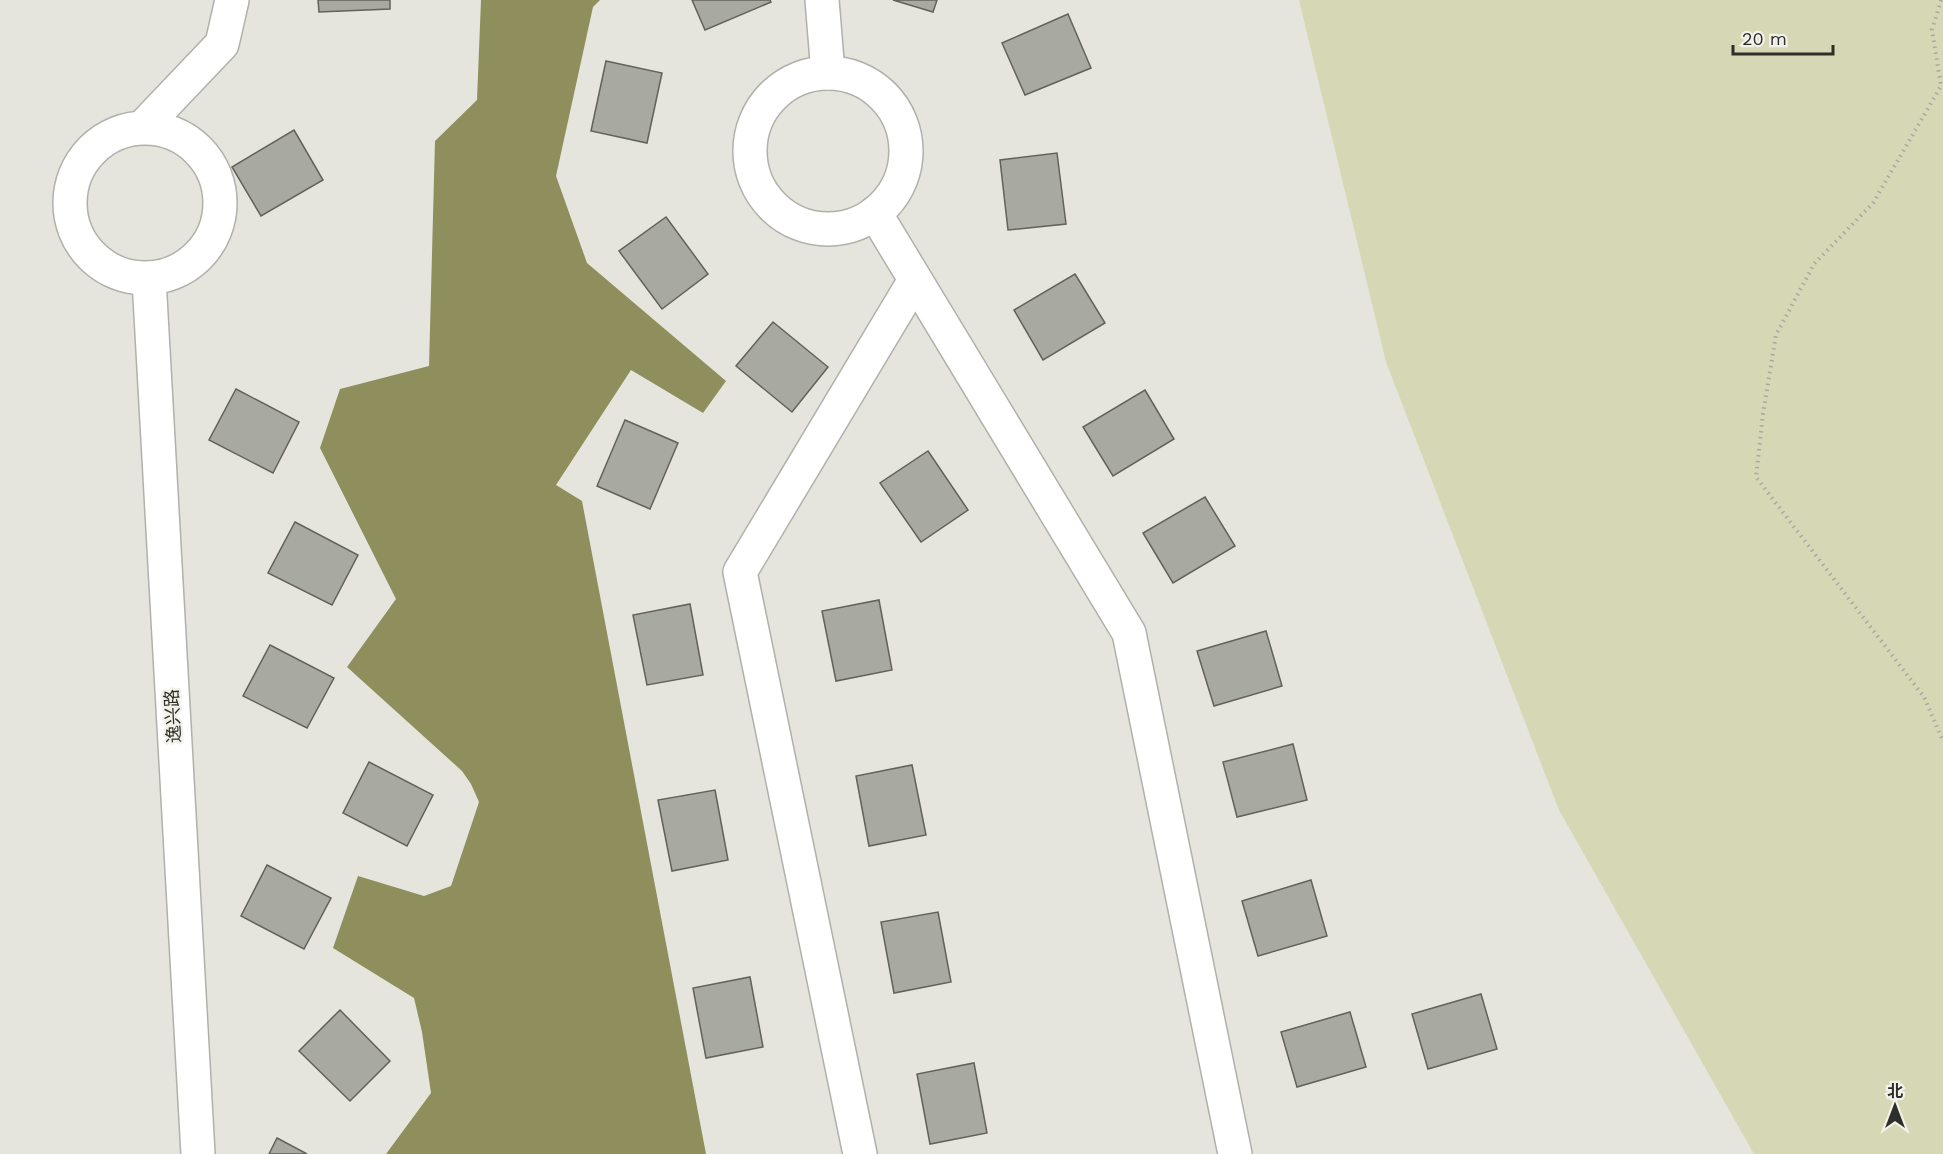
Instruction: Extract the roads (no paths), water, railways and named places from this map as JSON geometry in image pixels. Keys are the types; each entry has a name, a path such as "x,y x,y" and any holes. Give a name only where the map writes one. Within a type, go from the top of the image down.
{"street":[{"path":"143,128 222,44 232,0"},
{"path":"822,0 828,73"},
{"path":"828,73 851,76 875,88 888,101 902,125 906,151 904,168 893,193 875,213 846,227 820,228 793,221 769,202 755,180 751,165 750,138 759,112 777,91 801,77 828,73"},
{"path":"143,128 169,131 201,152 215,173 221,198 219,224 207,247 197,259 175,273 149,279 125,276 101,265 83,247 76,234 69,209 72,182 84,159 94,147 117,133 143,128"},
{"path":"875,213 1129,633 1235,1154"},
{"name":"逸兴路","path":"149,279 198,1154"},
{"path":"860,1154 740,572 915,280"}]}
